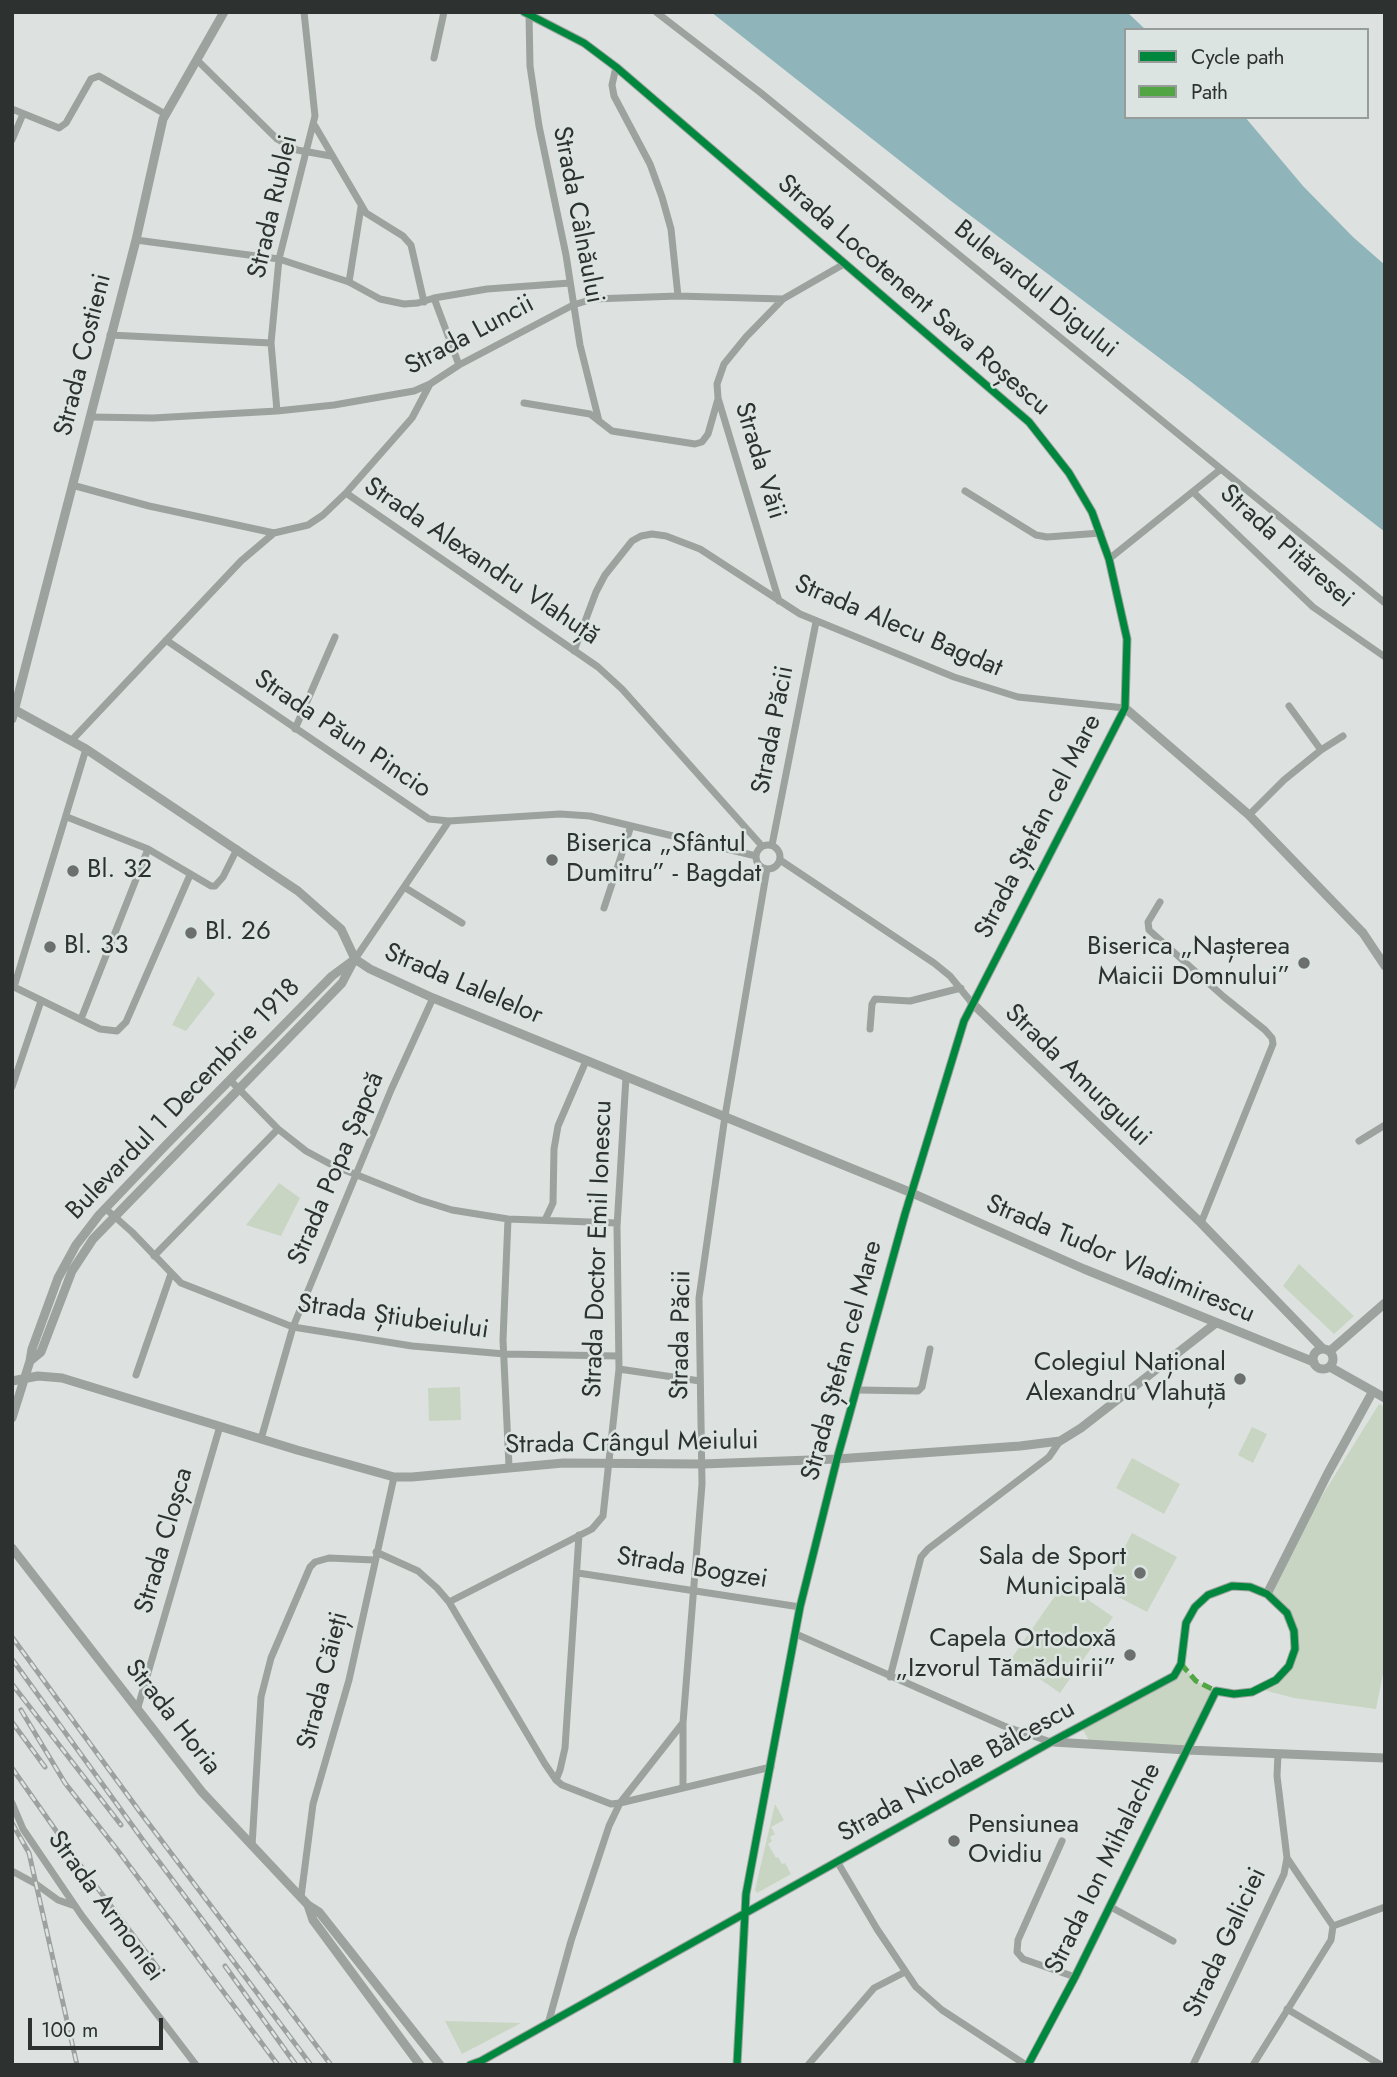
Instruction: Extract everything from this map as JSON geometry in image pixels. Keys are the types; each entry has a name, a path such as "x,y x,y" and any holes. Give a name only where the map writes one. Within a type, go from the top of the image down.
{"street":[{"name":"Strada Costieni","path":"13,717 136,240 165,114 224,12"},
{"name":"Strada Rublei","path":"277,411 271,343 279,259 316,116 304,12"},
{"path":"434,58 444,12"},
{"name":"Bulevardul Digului","path":"656,12 761,93 1385,603"},
{"name":"Strada Locotenent Sava Roșescu","path":"526,13 584,43 616,67 1030,422 1076,482 1101,533 1110,559 1127,639 1125,708"},
{"name":"Strada Câlnăului","path":"526,13 534,94 580,345 599,421"},
{"path":"197,60 277,139 307,152 331,156"},
{"path":"616,67 612,85 614,96 644,151 666,209 671,229 678,296"},
{"path":"12,109 55,127 63,126 91,79 99,76 165,114"},
{"path":"12,140 23,114"},
{"path":"315,126 366,213 403,236 411,245 424,302"},
{"path":"349,282 361,206"},
{"path":"136,240 279,259 349,282 380,299 404,304 487,289 570,283"},
{"name":"Strada Văii","path":"779,601 718,398 717,384 724,364 783,299 844,264"},
{"name":"Strada Luncii","path":"90,417 153,418 277,411 398,395 430,384 459,365 573,305 607,297 783,299"},
{"path":"434,298 459,365"},
{"path":"110,335 271,343"},
{"path":"346,493 412,418 430,384"},
{"path":"524,403 590,414 612,431 695,443 702,442 708,434 718,398"},
{"path":"1110,559 1221,469"},
{"name":"Strada Alexandru Vlahuță","path":"72,485 149,506 274,533 308,525 346,493 598,667 622,689 762,846"},
{"path":"965,491 1036,535 1047,537 1101,533"},
{"name":"Strada Pităresei","path":"1194,492 1313,607 1385,657"},
{"path":"72,740 241,561 274,533"},
{"name":"Strada Alecu Bagdat","path":"574,651 601,583 626,546 641,536 666,536 699,550 816,622 954,677 1010,695 1125,708"},
{"name":"Strada Păcii","path":"772,845 816,622"},
{"path":"295,729 335,637"},
{"name":"Strada Păun Pincio","path":"166,640 433,820 568,814 590,816 755,856"},
{"path":"1289,706 1321,750"},
{"path":"1125,708 1249,815 1363,933 1385,967"},
{"name":"Strada Ștefan cel Mare","path":"737,2065 744,1913 800,1607 837,1459 912,1193 964,1021 1125,708"},
{"name":"Strada Lalelelor","path":"13,717 72,740 315,904 341,929 355,959 370,970 912,1193"},
{"path":"1249,815 1284,780 1321,750 1343,737"},
{"path":"86,749 13,987 106,1031 117,1031 126,1022 190,875"},
{"path":"67,817 148,849 206,885 215,886 223,877 237,849"},
{"name":"Bulevardul 1 Decembrie 1918","path":"30,1361 41,1352 72,1271 93,1239 342,984 355,959 449,821"},
{"path":"604,908 631,826"},
{"path":"772,845 779,851 780,860 775,867 767,869 758,864 755,856 762,846 772,845"},
{"path":"81,1019 148,849"},
{"name":"Strada Amurgului","path":"780,860 934,963 961,988 972,1003 1201,1223 1326,1350"},
{"name":"Strada Păcii","path":"683,1788 683,1723 702,1464 699,1298 725,1116 767,869"},
{"path":"404,887 462,923"},
{"path":"1160,902 1148,922 1149,930 1265,1030 1272,1038 1273,1044 1201,1223"},
{"name":"Bulevardul 1 Decembrie 1918","path":"25,1378 32,1349 66,1261 87,1230 166,1145 332,976 355,959"},
{"path":"870,1029 872,1004 875,999 910,1001 961,988"},
{"name":"Strada Popa Șapcă","path":"261,1439 293,1327 391,1090 433,998"},
{"path":"12,1087 41,1001"},
{"path":"545,1220 553,1203 554,1149 558,1126 586,1061"},
{"name":"Strada Doctor Emil Ionescu","path":"449,1602 592,1529 603,1516 618,1369 617,1223 626,1077"},
{"path":"231,1081 278,1129 306,1151 357,1175 435,1205 509,1219 617,1223"},
{"path":"1359,1141 1385,1125"},
{"path":"154,1256 278,1129"},
{"name":"Strada Tudor Vladimirescu","path":"912,1193 1084,1269 1314,1362 1321,1369 1330,1367 1385,1398"},
{"name":"Strada Știubeiului","path":"106,1209 181,1283 293,1327 412,1346 505,1354 618,1356"},
{"path":"509,1219 504,1317 509,1466"},
{"path":"136,1375 171,1273"},
{"path":"1314,1362 1315,1353 1326,1350 1385,1303"},
{"name":"Strada Crângul Meiului","path":"12,1381 47,1376 62,1378 394,1477 563,1462 702,1464 837,1459 1060,1441 1081,1428 1216,1324"},
{"path":"858,1390 918,1391 922,1387 930,1349"},
{"path":"1326,1350 1334,1358 1330,1367"},
{"path":"618,1369 700,1381"},
{"path":"12,1418 25,1378"},
{"path":"1267,1594 1315,1497 1373,1391"},
{"name":"Strada Cloșca","path":"138,1707 220,1426"},
{"path":"890,1676 921,1557 1049,1457 1060,1441"},
{"name":"Strada Căieți","path":"304,1901 313,1804 349,1679 394,1477"},
{"path":"555,1780 565,1748 579,1535"},
{"name":"Strada Horia","path":"12,1548 202,1792 304,1901 319,1912 440,2065"},
{"path":"252,1846 261,1697 271,1658 310,1567 315,1562 329,1558 375,1556 418,1571 438,1588 449,1602 555,1780 562,1785 611,1804 771,1767"},
{"name":"Strada Bogzei","path":"578,1573 800,1607"},
{"name":"Strada Nicolae Bălcescu","path":"470,2065 481,2063 744,1913 1174,1676 1181,1664 1186,1623 1195,1607 1208,1595 1224,1588 1241,1586 1267,1594"},
{"name":"Strada Ion Mihalache","path":"1027,2065 1075,1977 1216,1691 1234,1694 1252,1692 1276,1680 1289,1666 1295,1649 1294,1631 1282,1606 1267,1594"},
{"path":"796,1634 1004,1726 1051,1742 1385,1758"},
{"path":"548,2024 609,1826 620,1803 683,1723"},
{"name":"Strada Galiciei","path":"1193,2065 1284,1874 1287,1858 1277,1776 1278,1754"},
{"name":"Strada Armoniei","path":"12,1803 23,1829 75,1906 196,2065"},
{"path":"1062,1841 1018,1940 1017,1952 1023,1959 1075,1977"},
{"path":"1253,2065 1331,1940 1333,1926 1287,1858"},
{"path":"838,1863 905,1972 929,2001 1027,2065"},
{"path":"12,1871 58,1900 75,1906"},
{"name":"Strada Horia","path":"304,1901 313,1920 420,2065"},
{"path":"1110,1906 1173,1941"},
{"path":"1333,1926 1385,1907"},
{"path":"808,2065 874,1988 905,1972"},
{"path":"1287,2009 1381,2065"}],"green space":[{"path":"198,976 215,994 186,1031 172,1025"},
{"path":"279,1183 300,1198 281,1236 246,1225"},
{"path":"1299,1264 1354,1316 1334,1334 1283,1286"},
{"path":"460,1387 461,1420 429,1421 428,1388"},
{"path":"1379,1404 1385,1407 1385,1663 1376,1709 1294,1698 1260,1689 1268,1686 1292,1657 1291,1622 1267,1593 1284,1557"},
{"path":"1252,1427 1267,1434 1253,1463 1238,1455"},
{"path":"1132,1458 1180,1484 1164,1514 1116,1488"},
{"name":"Sala de Sport Municipală","path":"1132,1533 1177,1557 1147,1612 1103,1589"},
{"path":"1064,1583 1113,1617 1060,1693 1011,1659"},
{"path":"1181,1664 1196,1681 1216,1691 1187,1750 1092,1745 1081,1727 1174,1676"},
{"path":"775,1804 784,1820 771,1827 775,1834 770,1837 772,1841 768,1844 776,1858 778,1857 782,1864 785,1863 791,1874 757,1893 755,1890"},
{"path":"445,2021 521,2023 462,2054"}],"water":[{"path":"711,12 1127,12 1144,28 1124,28 1124,119 1247,119 1303,186 1385,265 1385,532 1190,381 951,201"}],"railway":[{"path":"12,1637 331,2065"},
{"path":"12,1659 311,2065"},
{"path":"12,1684 121,1825"},
{"path":"21,1710 65,1783 278,2065"},
{"path":"12,1722 45,1767"},
{"path":"12,1768 83,1869 158,1968"},
{"path":"12,1823 29,1853 77,2065"},
{"path":"225,1966 296,2065"}],"marked path":[{"path":"1181,1664 1196,1681 1216,1691"}],"cycle path":[{"path":"524,12 584,43 616,67 1029,422 1069,473 1092,512 1109,559 1127,639 1125,708 964,1021 905,1214 837,1459 800,1607 746,1894 737,2065"},
{"path":"470,2065 1174,1676 1181,1664 1186,1623 1195,1607 1208,1595 1232,1586 1250,1587 1267,1594 1287,1613 1294,1631 1295,1649 1289,1666 1276,1680 1252,1692 1234,1694 1216,1691 1075,1977 1028,2065"}],"place":[{"name":"Biserica „Sfântul Dumitru” - Bagdat","path":"552,860"},
{"name":"Bl. 32","path":"73,871"},
{"name":"Bl. 26","path":"191,933"},
{"name":"Bl. 33","path":"50,947"},
{"name":"Biserica „Nașterea Maicii Domnului”","path":"1304,963"},
{"name":"Colegiul Național Alexandru Vlahuță","path":"1240,1379"},
{"name":"Sala de Sport Municipală","path":"1140,1573"},
{"name":"Capela Ortodoxă „Izvorul Tămăduirii”","path":"1130,1655"},
{"name":"Pensiunea Ovidiu","path":"954,1841"}]}
